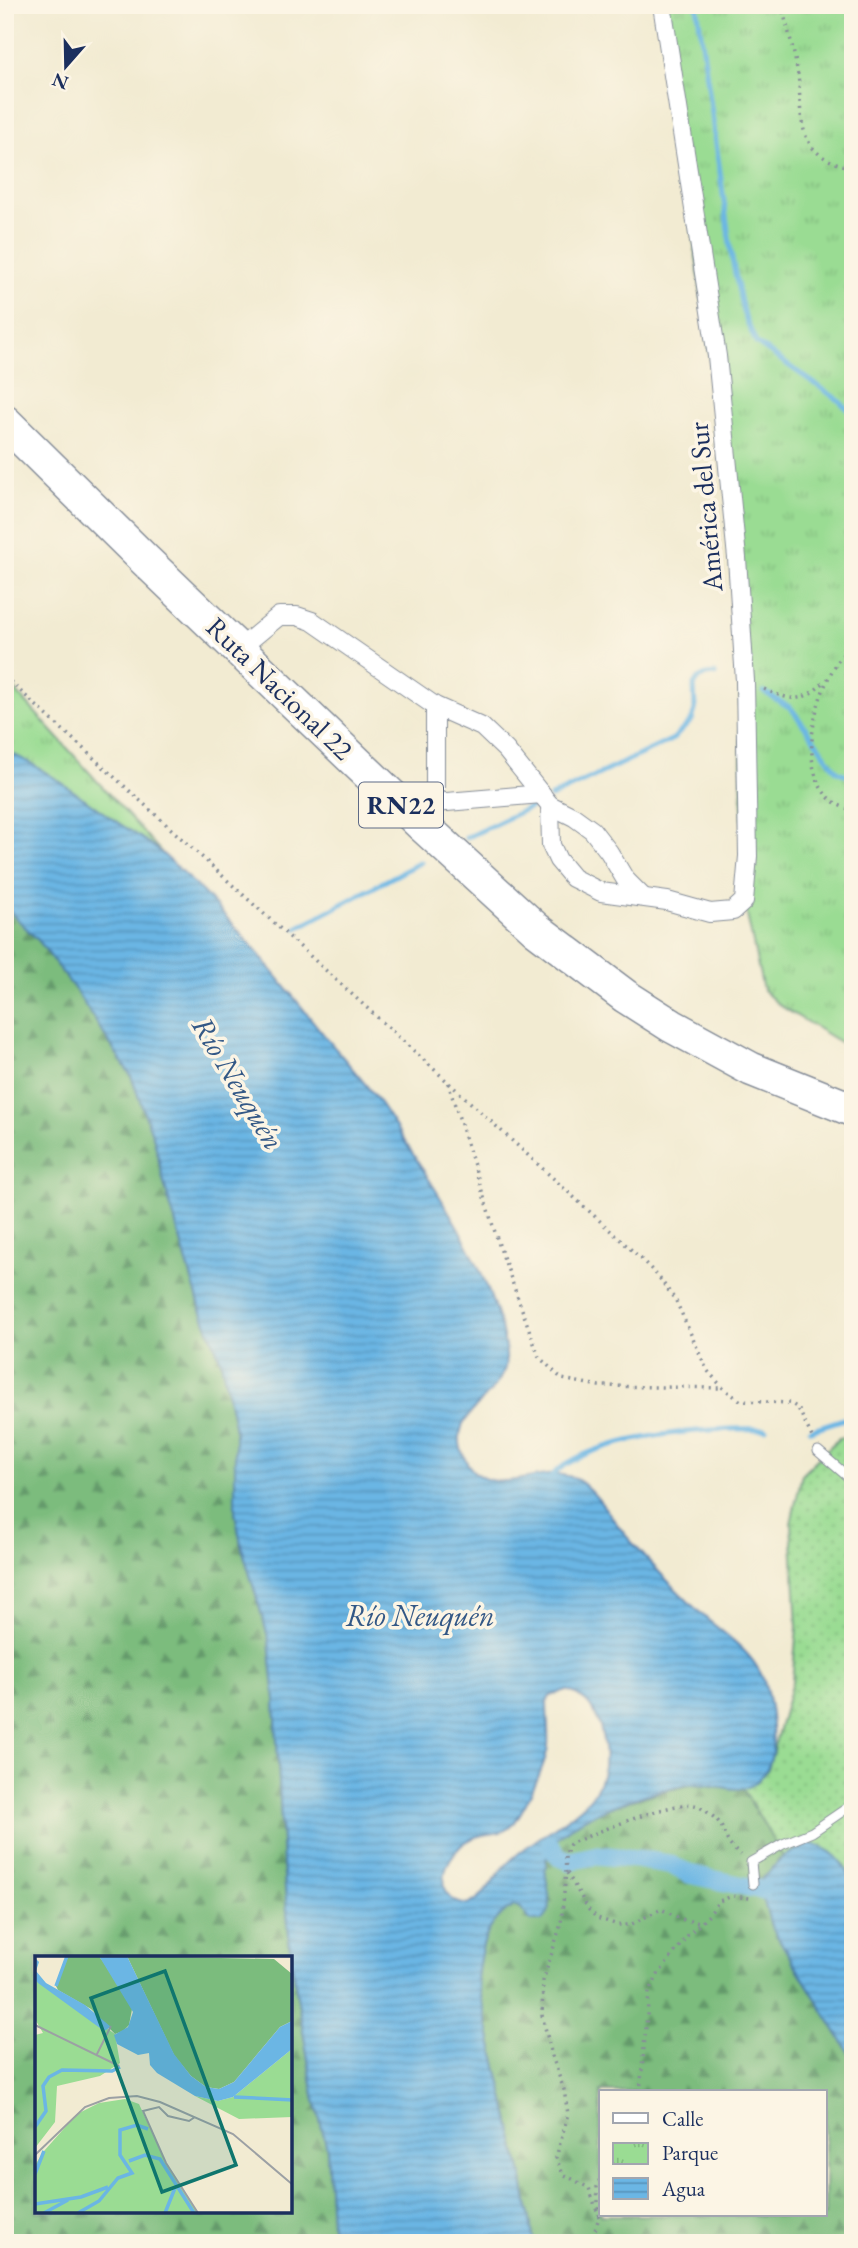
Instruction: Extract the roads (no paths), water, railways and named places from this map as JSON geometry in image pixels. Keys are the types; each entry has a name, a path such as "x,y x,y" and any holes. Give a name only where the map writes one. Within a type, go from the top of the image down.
{"highway":[{"name":"Ruta Nacional 22","path":"5,422 239,649 428,814 536,929 625,996 692,1037 751,1069 853,1110"}],"street":[{"name":"América del Sur","path":"546,800 551,845 558,860 573,878 601,892 667,901 709,913 733,911 744,901 748,856 745,681 737,558 717,356 662,5"},
{"path":"239,649 279,615 297,616 312,621 340,638 435,706 482,727 506,750 546,800 592,830 625,879 643,897"},
{"path":"435,706 428,814 546,800"}],"lane":[{"path":"818,1451 853,1481"},
{"path":"753,1884 751,1862 783,1843 812,1832 853,1804"}],"water":[{"name":"Río Neuquén","path":"5,751 58,780 152,845 186,875 263,959 387,1113 464,1239 494,1305 505,1344 505,1366 498,1383 465,1421 460,1432 460,1445 465,1459 475,1473 487,1479 501,1481 548,1475 576,1479 597,1498 628,1538 666,1579 744,1651 761,1674 771,1712 772,1752 766,1770 758,1780 741,1789 698,1784 658,1791 590,1816 566,1831 552,1846 546,1860 549,1911 542,1921 531,1921 520,1907 514,1906 496,1920 482,1947 477,1979 523,2180 534,2243 332,2243 327,2149 314,2095 291,1956 269,1640 241,1544 235,1512 235,1430 221,1361 200,1307 154,1139 131,1076 76,991 39,941 5,907","holes":["566,1690 578,1695 595,1714 605,1754 602,1775 594,1792 581,1807 511,1860 486,1891 474,1901 467,1905 455,1901 446,1891 444,1883 450,1860 466,1842 479,1836 501,1832 516,1820 547,1754 547,1702 550,1696"]},
{"path":"809,1843 836,1856 853,1882 853,2059 771,1926 763,1898 761,1880 783,1857"}],"waterway":[{"path":"697,5 732,259 743,312 756,343 837,399 853,414"},
{"path":"551,797 673,739 692,720 695,710 694,685 698,679 715,674"},
{"path":"764,692 791,708 837,771 853,778"},
{"path":"466,838 539,803"},
{"path":"297,928 421,862"},
{"path":"810,1430 853,1416"},
{"path":"549,1479 566,1464 590,1452 619,1443 683,1432 766,1429"},
{"path":"550,1845 559,1857 570,1861 598,1855 637,1859 669,1864 689,1874 762,1890"}]}
